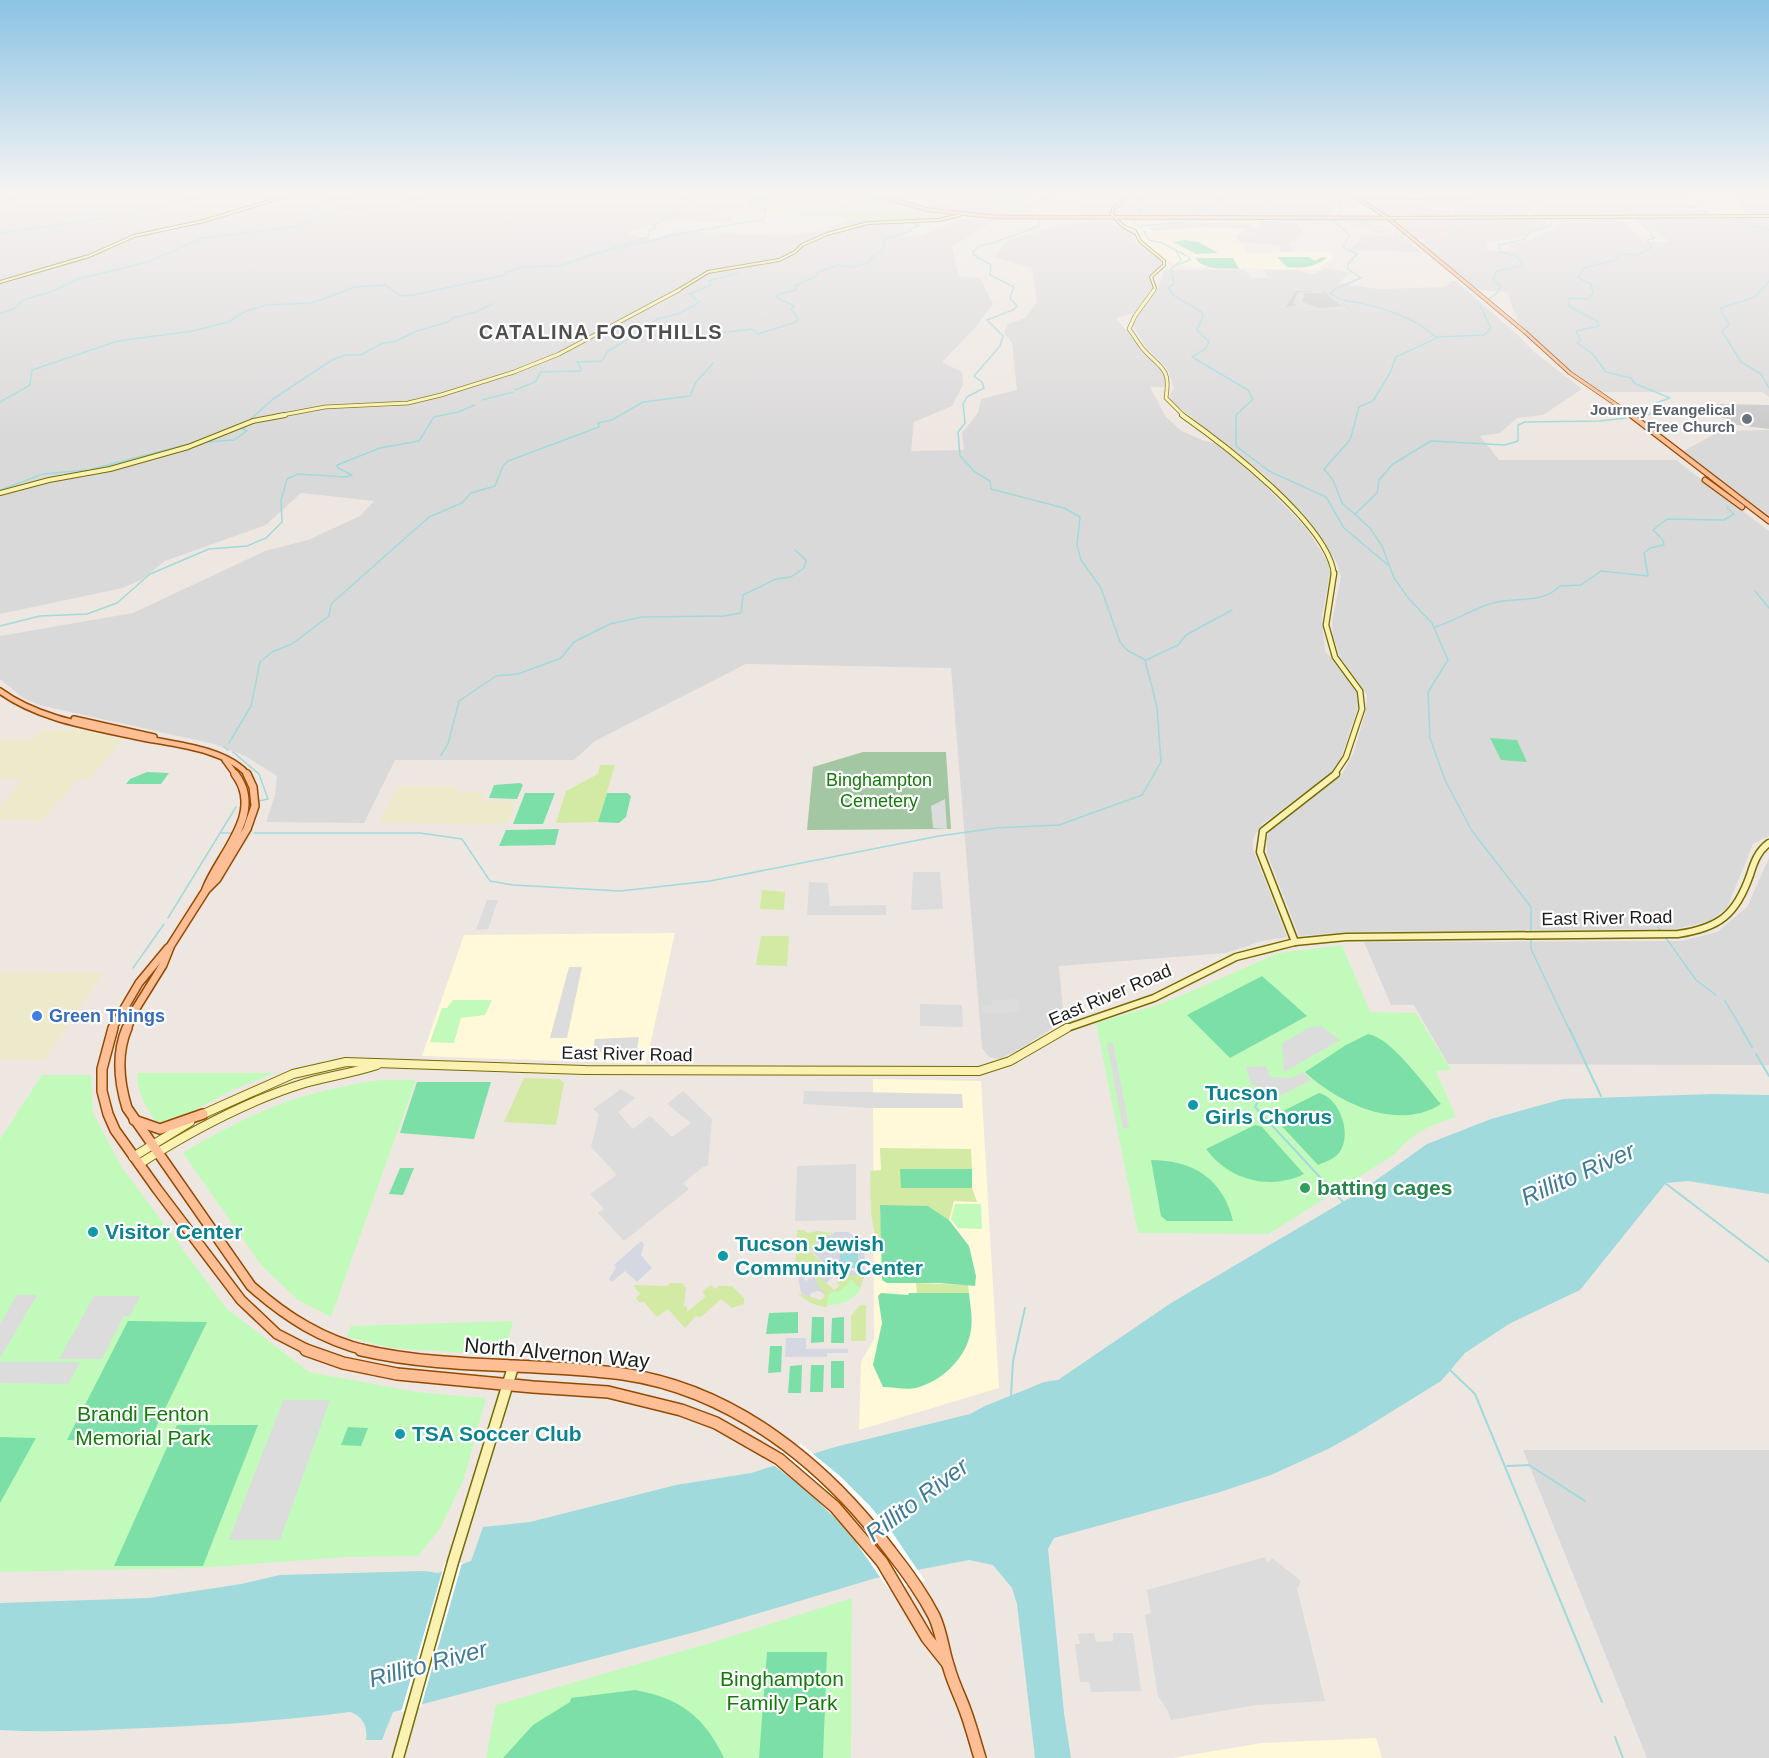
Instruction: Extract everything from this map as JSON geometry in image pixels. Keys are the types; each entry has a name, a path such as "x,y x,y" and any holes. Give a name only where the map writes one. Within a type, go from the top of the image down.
{"main road":[{"path":"1451,274 1570,374 1629,413 1769,521"},
{"path":"1453,274 1563,374 1619,411 1769,527"},
{"path":"0,691 18,704 68,719 131,736 197,748 225,760 243,787 246,799 244,815 238,831 209,879 206,890 171,945 163,965 135,1010 123,1040 119,1066 120,1085 127,1108 154,1149"},
{"path":"136,1160 113,1126 104,1102 101,1077 104,1056 109,1036 124,1008 153,964 171,945"},
{"path":"134,1120 160,1129 203,1114"},
{"name":"North Alvernon Way","path":"154,1149 251,1286 272,1307 322,1338 372,1354 646,1378 717,1404 755,1425 789,1448 826,1477 858,1509 888,1545 915,1584 941,1632 947,1663 967,1715 980,1758"},
{"name":"North Alvernon Way","path":"136,1160 169,1209 240,1300 262,1323 290,1342 339,1362 368,1369 508,1383 526,1388 607,1392 651,1401 700,1415 774,1453 828,1497 860,1534 898,1587 930,1645 947,1663"}],"street":[{"path":"0,282 27,274"},
{"path":"0,493 48,480 110,469 188,447 253,421 325,407 400,404 441,395 523,369 559,354 616,322 656,304 705,274"},
{"path":"1153,274 1155,288 1135,316 1130,329 1145,351 1167,372 1170,386 1166,398 1178,411 1256,471 1308,525 1333,565 1334,579 1326,625 1335,657 1360,690 1362,709 1346,758 1337,773 1263,831 1260,842 1260,852 1295,942"},
{"name":"East River Road","path":"136,1160 203,1114 269,1083 293,1074 346,1062 595,1071 979,1071 1010,1061 1072,1025 1154,998 1227,960 1257,949 1295,942 1346,938 1678,934 1702,930 1719,923 1734,910 1745,892 1756,855 1769,843"},
{"name":"East River Road","path":"154,1149 273,1094 380,1064"},
{"path":"398,1758 453,1562 513,1367"}],"shaded area":[{"path":"0,274 24,274 0,281"},
{"path":"30,274 700,274 655,303 614,322 566,350 494,378 404,403 335,405 257,419 187,446 111,468 0,492 0,283"},
{"path":"706,274 959,274 959,276 980,278 993,304 975,328 942,362 962,372 963,385 952,406 914,422 911,451 964,450 962,433 978,413 981,399 1017,390 1012,343 1004,333 1008,324 1025,318 1037,302 1033,274 1150,274 1152,289 1135,313 1116,318 1143,351 1162,369 1167,387 1150,387 1166,417 1182,431 1204,441 1218,444 1241,461 1306,528 1328,562 1330,572 1322,617 1325,651 1350,678 1358,696 1359,704 1340,761 1330,774 1261,825 1253,839 1253,850 1287,937 1262,941 1226,953 1059,966 1064,1021 1000,1059 989,1057 982,1048 951,668 746,664 595,741 574,760 395,760 364,823 266,822 275,795 277,776 245,756 214,744 39,705 23,698 0,679 0,636 133,613 265,551 308,540 360,516 374,501 301,493 266,525 165,561 141,580 123,588 0,614 0,495 163,455 254,422 326,408 387,407 423,401 510,375 574,349 622,320 664,302"},
{"path":"1163,274 1248,274 1251,278 1269,278 1267,274 1349,274 1338,283 1378,289 1446,287 1451,281 1456,281 1533,351 1582,389 1543,415 1517,418 1500,433 1480,436 1499,460 1676,460 1769,531 1769,836 1753,844 1727,908 1710,921 1676,929 1349,932 1299,936 1267,853 1267,838 1270,831 1302,804 1341,776 1354,752 1366,710 1367,695 1340,657 1333,637 1332,622 1341,576 1337,563 1314,528 1266,476 1171,401 1169,396 1174,388 1168,370 1145,346 1133,326 1143,306 1158,288"},
{"path":"1457,274 1769,274 1769,397 1762,392 1599,392 1566,368 1519,323 1507,292 1476,290"},
{"path":"1296,291 1323,291 1350,310 1300,312 1285,308"},
{"path":"1322,291 1324,293 1305,293 1302,302 1319,308 1345,306 1349,310 1299,312 1286,308 1296,305 1293,302 1298,292"},
{"name":"Journey Evangelical Free Church","path":"1717,404 1769,405 1769,429 1737,425 1714,413"},
{"path":"1769,430 1769,518 1682,452 1720,431"},
{"path":"42,730 80,730 123,739 89,780 77,780 43,820 0,820 0,807 24,779 0,778 0,739 34,739"},
{"path":"398,786 457,786 456,792 485,792 482,801 516,801 507,824 379,823"},
{"path":"945,799 947,829 933,828 931,806"},
{"path":"1769,858 1769,1065 1448,1064 1414,1005 1391,1005 1364,942 1681,941 1717,932 1747,907"},
{"path":"913,872 940,872 943,909 911,910"},
{"path":"809,882 828,883 830,906 886,905 886,915 807,915"},
{"path":"487,900 498,900 488,929 476,930"},
{"path":"675,933 646,1064 422,1056 464,935"},
{"path":"569,967 582,967 567,1038 550,1038"},
{"name":"Green Things","path":"104,972 45,1060 0,1060 0,973"},
{"path":"1018,999 1020,1012 983,1014 982,1006 992,1005 992,1000"},
{"path":"920,1004 962,1005 963,1027 920,1026"},
{"path":"1321,1026 1340,1040 1284,1072 1283,1043 1308,1028"},
{"path":"639,1037 637,1050 593,1052 595,1039"},
{"path":"1107,1043 1113,1043 1129,1128 1123,1128"},
{"path":"1266,1066 1270,1077 1292,1078 1303,1072 1311,1080 1282,1095 1270,1094 1264,1087 1252,1086 1246,1067"},
{"path":"873,1079 981,1081 999,1388 859,1430 861,1362 874,1339"},
{"path":"621,1089 635,1098 618,1112 633,1129 650,1116 672,1137 691,1123 667,1104 683,1091 712,1119 708,1166 703,1167 683,1183 689,1189 624,1241 598,1213 604,1209 590,1194 617,1175 591,1147 599,1114 593,1109"},
{"path":"804,1091 962,1094 963,1108 870,1108 803,1104"},
{"path":"856,1164 856,1220 795,1221 797,1166"},
{"path":"835,1232 849,1232 855,1238 864,1238 865,1275 846,1275 839,1281 834,1276 826,1283 815,1272 811,1275 804,1273 801,1275 806,1281 813,1276 818,1282 816,1284 827,1294 818,1291 811,1293 810,1298 801,1293 798,1276 793,1276 793,1270 802,1270 807,1265 816,1268 822,1262 810,1249 825,1235 832,1235","holes":["840,1246 858,1246 858,1271 852,1271 851,1268 839,1268"]},
{"path":"641,1241 644,1244 641,1255 652,1268 637,1282 625,1271 612,1282 609,1279 616,1267 614,1265"},
{"path":"17,1295 37,1295 0,1358 0,1324"},
{"path":"94,1296 140,1296 130,1316 124,1316 102,1359 59,1359"},
{"path":"786,1338 806,1338 806,1349 848,1349 848,1353 827,1353 827,1357 785,1357"},
{"path":"0,1362 80,1362 68,1384 0,1383"},
{"path":"283,1400 330,1400 280,1540 229,1540"},
{"path":"1523,1450 1769,1450 1769,1758 1647,1758"},
{"path":"1265,1557 1268,1563 1272,1558 1301,1581 1297,1589 1325,1701 1256,1705 1171,1720 1158,1696 1145,1615 1151,1613 1147,1590"},
{"path":"1094,1633 1096,1642 1113,1641 1113,1633 1133,1633 1141,1691 1091,1692 1089,1682 1080,1682 1075,1644 1080,1644 1078,1634"},
{"path":"1376,1738 1382,1758 1172,1758 1262,1743"}],"green space":[{"path":"1490,738 1517,740 1527,762 1501,760"},
{"name":"Binghampton Cemetery","path":"863,752 946,752 951,829 807,830 813,767"},
{"path":"600,765 615,765 598,822 556,823 566,791 598,774"},
{"path":"147,772 169,773 161,784 126,784 130,779"},
{"path":"520,783 523,785 517,799 489,798 494,785"},
{"path":"525,793 555,793 543,824 513,824"},
{"path":"607,793 627,793 631,796 626,817 619,823 598,822"},
{"path":"559,829 555,845 499,846 506,830"},
{"path":"762,890 785,892 784,910 760,909"},
{"path":"761,936 789,936 787,966 756,965"},
{"path":"1342,945 1370,1012 1416,1013 1451,1070 1436,1071 1456,1117 1415,1135 1395,1154 1269,1234 1138,1233 1096,1023 1161,1004 1279,953"},
{"path":"1262,976 1307,1016 1230,1058 1187,1015"},
{"path":"453,1000 492,1000 485,1015 461,1018 454,1043 430,1042 442,1008 447,1008"},
{"path":"1368,1034 1377,1037 1397,1053 1441,1104 1424,1112 1406,1115 1369,1110 1334,1094 1305,1072 1346,1045"},
{"path":"137,1073 275,1073 232,1090 179,1119 167,1123 155,1121 151,1115 140,1092"},
{"name":"Brandi Fenton Memorial Park","path":"42,1075 91,1075 93,1113 121,1166 227,1309 309,1372 416,1392 486,1398 464,1479 440,1529 418,1556 347,1557 197,1568 0,1572 0,1139"},
{"path":"524,1078 560,1079 564,1083 556,1125 504,1122"},
{"path":"382,1080 416,1080 331,1317 298,1300 261,1265 183,1153 232,1125 278,1105 327,1090"},
{"path":"417,1082 491,1082 474,1139 400,1133"},
{"path":"1319,1093 1326,1096 1338,1109 1345,1137 1339,1153 1318,1165 1276,1120 1277,1114"},
{"path":"1255,1125 1262,1127 1304,1174 1277,1182 1250,1180 1226,1168 1206,1149"},
{"path":"880,1148 971,1149 972,1169 901,1169 901,1188 972,1188 977,1202 954,1201 949,1220 928,1206 880,1206 882,1244 876,1244 871,1213 870,1171 881,1170"},
{"path":"1151,1160 1180,1164 1204,1175 1222,1194 1233,1221 1167,1221 1161,1216"},
{"path":"400,1168 414,1168 403,1195 389,1194"},
{"path":"900,1169 972,1169 972,1188 901,1188"},
{"path":"955,1204 981,1204 982,1229 958,1228 951,1219"},
{"path":"880,1205 928,1206 949,1220 969,1246 976,1276 975,1286 887,1283 882,1280"},
{"path":"797,1230 804,1230 807,1233 817,1231 834,1233 825,1235 810,1249 803,1248 796,1242"},
{"path":"796,1249 811,1252 822,1262 816,1268 795,1270"},
{"path":"816,1273 834,1290 839,1286 837,1283 846,1275 865,1275 860,1288 851,1281 839,1293 829,1295 827,1307 811,1303 797,1293 821,1300 825,1296 815,1284 818,1282 813,1276"},
{"path":"851,1280 861,1289 858,1293 846,1302 827,1305 828,1295 834,1291 839,1292"},
{"path":"670,1283 682,1283 686,1288 684,1306 687,1307 687,1312 706,1296 702,1292 711,1285 715,1289 719,1286 732,1286 744,1298 744,1304 732,1308 721,1299 701,1317 696,1316 685,1328 668,1309 657,1317 644,1302 639,1302 636,1298 640,1294 633,1285 667,1286"},
{"path":"916,1283 968,1285 969,1293 917,1293"},
{"path":"881,1293 908,1295 909,1293 969,1293 972,1321 969,1340 959,1358 944,1374 916,1388 883,1387 873,1365 882,1323 878,1296"},
{"path":"860,1305 866,1305 866,1341 851,1341 851,1316"},
{"path":"798,1312 798,1333 766,1334 769,1313"},
{"path":"812,1317 824,1317 824,1342 811,1343"},
{"path":"844,1317 844,1343 831,1343 832,1318"},
{"path":"128,1321 207,1322 149,1442 67,1440"},
{"path":"513,1321 506,1350 497,1355 392,1348 347,1337 351,1326"},
{"path":"770,1346 782,1346 781,1372 768,1373"},
{"path":"831,1361 844,1361 844,1388 831,1388"},
{"path":"802,1365 801,1393 788,1393 790,1366"},
{"path":"811,1365 824,1365 823,1392 810,1392"},
{"path":"177,1425 258,1425 203,1566 114,1566"},
{"path":"348,1427 368,1428 361,1446 341,1445"},
{"path":"0,1437 36,1438 0,1503"},
{"name":"Binghampton Family Park","path":"852,1598 851,1758 486,1758 496,1705 710,1643"},
{"path":"767,1652 827,1652 823,1758 759,1758"},
{"path":"635,1690 665,1698 689,1712 708,1731 724,1758 503,1758 533,1725 570,1702 571,1698"}],"water":[{"name":"Rillito River","path":"1712,1094 1769,1095 1769,1194 1688,1181 1666,1183 1580,1290 1509,1324 1465,1353 1441,1381 1357,1433 1271,1475 1217,1493 1054,1538 1048,1549 1064,1713 1071,1758 1035,1758 1017,1604 1012,1588 993,1565 969,1560 876,1578 699,1631 393,1712 382,1740 366,1740 364,1723 350,1712 172,1727 74,1731 0,1730 0,1603 149,1598 241,1584 280,1575 424,1571 438,1573 471,1561 483,1527 530,1522 676,1485 751,1473 835,1447 970,1414 1044,1382 1058,1380 1171,1303 1358,1193 1427,1144 1491,1119 1563,1099"},
{"path":"840,1246 858,1246 858,1268 839,1268"}],"pier":[{"path":"801,1444 840,1476 870,1506 894,1535 925,1581 889,1590 855,1541 836,1519 806,1490 762,1456"},
{"path":"445,1562 462,1563 421,1707 401,1712"}],"waterway":[{"path":"0,313 14,309 23,300 53,291 78,279 98,274"},
{"path":"0,402 30,385 32,370 118,341 193,331 228,322 246,311 267,305 312,303 355,287 385,285 401,296 413,295 506,274"},
{"path":"631,338 657,319 678,314 700,302 689,294 711,285 709,281 734,274"},
{"path":"687,337 752,329 758,334 796,322 798,319 791,309 795,306 777,298 778,294 796,290 795,286 817,274"},
{"path":"254,833 420,833 462,839 490,881 513,885 620,891 710,881 939,836 996,828 1059,825 1142,795 1161,762 1157,707 1145,660 1127,650 1120,642 1101,588 1081,560 1077,545 1080,517 1064,508 991,489 990,481 975,472 960,456 958,432 965,423 963,404 967,397 984,388 982,382 974,376 1000,346 1003,336 987,320 1013,310 1017,306 1010,298 1014,287 990,274"},
{"path":"1172,274 1174,284 1168,287 1173,295 1202,312 1203,316 1197,330 1209,342 1205,349 1192,357 1248,390 1253,399 1236,415 1236,446 1269,471 1326,497 1344,528 1388,565"},
{"path":"1355,274 1361,278 1330,293 1342,300 1374,306 1403,316 1437,338 1396,357 1390,373 1373,401 1359,407 1350,440 1324,469 1333,480 1342,503 1370,528 1382,546 1394,578 1409,599 1432,623 1448,660 1428,692 1430,738 1445,780 1472,831 1531,907 1531,934"},
{"path":"1488,300 1498,292 1501,286 1493,279 1495,274"},
{"path":"1579,337 1576,331 1599,326 1598,322 1569,306 1569,298 1589,299 1593,293 1591,284 1578,278 1580,274"},
{"path":"1769,281 1755,297 1721,308 1722,314 1730,324 1722,331 1741,362 1761,374 1769,388"},
{"path":"250,420 273,399 332,360 346,355 361,355 383,343 394,342 417,331 448,322 453,318 473,313 493,304"},
{"path":"1436,337 1484,335 1491,328 1480,306"},
{"path":"1580,338 1581,340 1577,343 1592,353 1606,372 1631,378 1634,383 1670,398 1653,404 1656,413 1636,417"},
{"path":"515,390 535,382 541,372 580,371 581,368 577,362 602,361 607,352 628,339"},
{"path":"229,743 251,706 260,662 272,652 292,644 329,616 331,604 429,517 462,503 471,493 495,486 503,466 508,461 599,427 598,423 612,420 643,402 690,396 696,382 713,363"},
{"path":"482,400 513,392"},
{"path":"0,626 40,616 87,614 117,603 150,574 209,549 247,546 266,538 282,522 281,500 287,479 298,474 346,477 352,475 338,468 337,465 380,448 419,441 434,417 458,412 475,405"},
{"path":"1355,514 1377,493 1379,480 1393,464 1431,441 1505,445 1518,441 1518,425 1525,422 1600,421 1626,418"},
{"path":"205,442 234,440 247,431 243,429 245,427"},
{"path":"92,469 193,443"},
{"path":"0,490 43,474 86,470"},
{"path":"1435,627 1489,604 1538,598 1553,592 1560,586 1581,585 1601,571 1648,576 1644,553 1650,548 1664,545 1663,540 1653,530 1667,519 1724,520 1734,514 1727,508 1728,506"},
{"path":"441,755 448,744 459,701 496,676 518,674 561,658 574,642 610,624 642,617 724,616 741,613 743,595 776,579 791,577 804,568 806,560 795,550"},
{"path":"1755,591 1769,608"},
{"path":"1146,660 1178,645 1186,635 1232,610"},
{"path":"224,747 228,750"},
{"path":"233,752 259,774 268,799 259,801"},
{"path":"168,918 236,807"},
{"path":"221,833 232,833"},
{"path":"1652,919 1661,931"},
{"path":"133,968 164,924"},
{"path":"1666,938 1696,980 1716,995"},
{"path":"1531,939 1531,949 1569,1029"},
{"path":"1725,1001 1742,1029"},
{"path":"1569,1028 1601,1096"},
{"path":"1741,1028 1752,1047"},
{"path":"1756,1054 1769,1076"},
{"path":"1266,1092 1260,1097 1255,1107 1344,1203"},
{"path":"1665,1183 1769,1262"},
{"path":"1011,1395 1013,1361 1025,1308"},
{"path":"1450,1370 1475,1394 1602,1702"},
{"path":"1507,1466 1529,1465 1585,1501"},
{"path":"1615,1737 1623,1758"}],"place":[{"name":"Journey Evangelical Free Church","path":"1747,419"},
{"name":"Green Things","path":"37,1016"},
{"name":"Tucson Girls Chorus","path":"1193,1105"},
{"name":"batting cages","path":"1305,1188"},
{"name":"Visitor Center","path":"93,1232"},
{"name":"Tucson Jewish Community Center","path":"723,1256"},
{"name":"TSA Soccer Club","path":"400,1434"}],"district":[{"name":"CATALINA FOOTHILLS","path":"601,332"}]}
